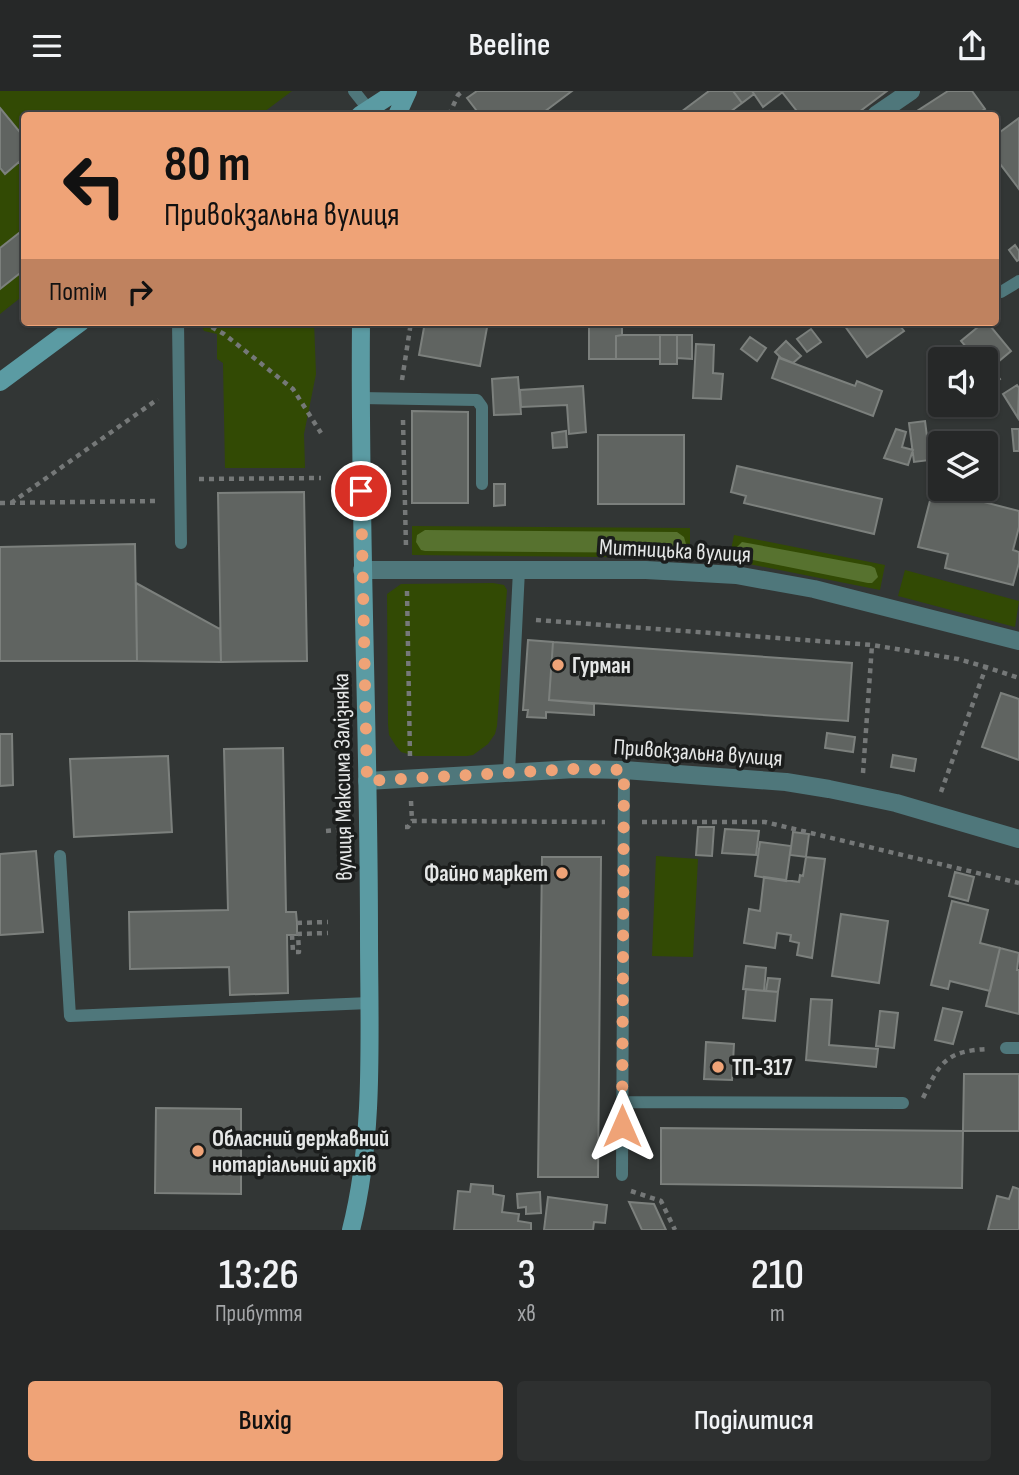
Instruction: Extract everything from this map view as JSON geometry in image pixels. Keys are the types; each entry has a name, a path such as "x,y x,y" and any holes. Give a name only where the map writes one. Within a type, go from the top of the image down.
{"main road":[{"path":"366,112 397,91"},
{"path":"398,112 408,91"},
{"path":"0,382 76,326"},
{"name":"вулиця Максима Залізняка","path":"351,1230 358,1198 370,1084 361,326"}],"street":[{"path":"880,112 911,91"},
{"name":"Митницька вулиця","path":"362,571 689,571 736,575 826,592 1019,641"},
{"name":"Привокзальна вулиця","path":"367,781 575,769 786,782 862,795 935,813 1019,839"}],"lane":[{"path":"354,91 364,112"},
{"path":"1001,292 1019,281"},
{"path":"178,326 181,543"},
{"path":"360,398 477,400 482,407 482,484"},
{"path":"509,772 519,570"},
{"path":"622,1175 624,770"},
{"path":"60,856 70,1016 369,1003"},
{"path":"622,1101 903,1103"}],"path":[{"path":"450,112 459,92"},
{"path":"210,326 293,389 321,433"},
{"path":"11,503 179,384"},
{"path":"181,480 321,478"},
{"path":"0,503 181,501"},
{"path":"539,570 536,620 872,645 958,660 1019,678"},
{"path":"862,795 872,645"},
{"path":"935,813 986,667"},
{"path":"405,827 412,821 765,822 1019,883"},
{"path":"326,831 339,830"},
{"path":"297,923 328,922"},
{"path":"292,935 293,952 299,952 298,934 328,933"},
{"path":"903,1103 921,1100 934,1072 951,1056 978,1049 1012,1048"},
{"path":"622,1175 634,1193 661,1201 675,1230"}],"green space":[{"path":"0,91 292,91 264,112 21,112 21,297 0,314"},
{"path":"202,326 314,326 316,374 304,434 305,468 225,468 223,363 217,359 217,334 204,331"},
{"path":"412,526 690,528 690,558 412,555"},
{"path":"425,530 677,532 684,537 686,544 681,552 677,553 425,551 421,550 416,542 417,535"},
{"path":"734,535 885,565 880,590 729,560"},
{"path":"742,542 871,566 875,568 878,577 868,583 743,558 736,548"},
{"path":"905,570 1019,601 1015,627 898,596"},
{"path":"401,584 504,585 507,590 495,734 488,744 473,755 415,756 401,752 389,735 388,724 387,594"},
{"path":"656,856 698,859 693,957 652,956"}],"building":[{"path":"477,91 572,91 544,112 478,112 467,98"},
{"path":"709,91 733,91 742,103 730,112 681,112"},
{"path":"733,91 752,91 754,94 742,103"},
{"path":"752,91 784,91 763,107"},
{"path":"887,91 859,112 798,112 782,92"},
{"path":"948,91 972,91 985,109 980,112 916,112"},
{"path":"0,108 21,133 21,165 19,162 5,174 0,168"},
{"path":"1019,118 1019,189 999,165 999,133"},
{"path":"21,231 21,272 0,289 0,248"},
{"path":"1015,245 1019,251 1017,261 1009,250"},
{"path":"424,326 487,326 480,366 419,355"},
{"path":"845,326 900,326 904,331 867,357"},
{"path":"979,326 990,326 1011,351 998,362 998,347 966,347 961,341"},
{"path":"589,327 622,327 622,335 616,336 616,359 589,359"},
{"path":"811,329 821,342 807,352 797,339"},
{"path":"660,335 660,359 616,359 616,336"},
{"path":"660,335 677,335 677,364 660,364"},
{"path":"677,335 692,335 692,359 677,358"},
{"path":"750,337 766,348 757,361 741,349"},
{"path":"786,341 801,356 793,363 775,352"},
{"path":"696,344 714,345 713,373 723,374 721,399 693,398"},
{"path":"779,358 855,386 857,381 882,391 873,416 772,378"},
{"path":"518,377 521,414 494,415 492,379"},
{"path":"1017,385 1019,388 1018,418 1003,394"},
{"path":"583,386 586,432 569,434 567,405 521,407 520,390"},
{"path":"412,411 468,412 468,503 412,503"},
{"path":"925,421 928,460 914,462 909,423"},
{"path":"896,429 906,432 902,447 913,450 908,465 884,458"},
{"path":"1012,429 1019,429 1019,451 1014,451"},
{"path":"566,431 567,447 553,448 552,433"},
{"path":"598,435 684,435 684,504 598,504"},
{"path":"737,466 882,499 874,534 744,503 746,496 731,492"},
{"path":"494,484 505,484 505,505 494,506"},
{"path":"304,492 307,661 221,662 218,493"},
{"path":"930,501 980,501 1019,511 1019,527 1013,550 1019,552 1019,563 1013,585 945,568 948,554 918,547"},
{"path":"135,544 137,661 0,661 0,547"},
{"path":"136,583 220,629 221,662 137,661"},
{"path":"528,640 553,642 549,700 594,704 594,715 546,712 546,718 527,717 528,710 523,710"},
{"path":"553,642 852,663 848,721 549,700"},
{"path":"1001,693 1019,699 1019,760 982,747"},
{"path":"827,733 855,737 853,752 825,748"},
{"path":"0,734 12,734 13,785 0,786"},
{"path":"283,748 286,912 296,912 297,923 297,935 287,935 288,993 230,995 229,967 130,969 129,912 228,910 224,749"},
{"path":"893,755 916,759 914,771 891,767"},
{"path":"168,756 172,832 74,837 70,759"},
{"path":"698,827 714,827 712,856 696,855"},
{"path":"725,829 759,831 756,855 722,853"},
{"path":"793,832 809,834 806,857 790,855"},
{"path":"760,842 791,846 786,881 755,876"},
{"path":"36,851 43,932 0,935 0,854"},
{"path":"542,857 601,857 598,1177 538,1177"},
{"path":"806,857 825,859 812,958 797,955 799,943 790,941 791,935 777,933 775,948 744,943 749,909 760,911 764,877 799,882 800,875 803,876"},
{"path":"955,872 974,877 968,901 949,896"},
{"path":"952,901 988,910 980,943 1000,948 990,991 950,981 948,989 931,985"},
{"path":"841,914 888,921 879,983 832,976"},
{"path":"1000,948 1019,953 1019,1014 986,1006"},
{"path":"746,966 766,968 764,991 743,989"},
{"path":"768,978 780,979 778,992 766,991"},
{"path":"746,989 778,992 775,1021 743,1018"},
{"path":"811,999 832,1000 829,1045 878,1049 876,1067 806,1060"},
{"path":"943,1008 962,1012 953,1044 935,1040"},
{"path":"880,1011 898,1013 894,1048 876,1046"},
{"name":"ТП-317","path":"706,1042 734,1044 732,1080 704,1079"},
{"path":"964,1074 1019,1074 1019,1131 963,1131"},
{"name":"Обласний державний нотаріальний архів","path":"156,1108 241,1109 241,1194 155,1193"},
{"path":"661,1128 963,1131 962,1188 661,1184"},
{"path":"471,1184 493,1186 493,1194 504,1196 502,1212 519,1214 518,1221 531,1223 531,1230 454,1230 458,1191 470,1192"},
{"path":"1013,1187 1019,1189 1019,1230 988,1230 997,1196 1009,1199"},
{"path":"540,1192 541,1213 526,1214 526,1207 518,1208 517,1194"},
{"path":"548,1197 607,1205 605,1223 594,1222 593,1230 544,1230"},
{"path":"629,1202 654,1204 666,1230 642,1230"}],"place":[{"name":"Гурман","path":"558,665"},
{"name":"Файно маркет","path":"562,873"},
{"name":"ТП-317","path":"718,1067"},
{"name":"Обласний державний нотаріальний архів","path":"198,1151"}],"route":[{"path":"361,491 367,781 575,769 624,770 622,1126"}]}
